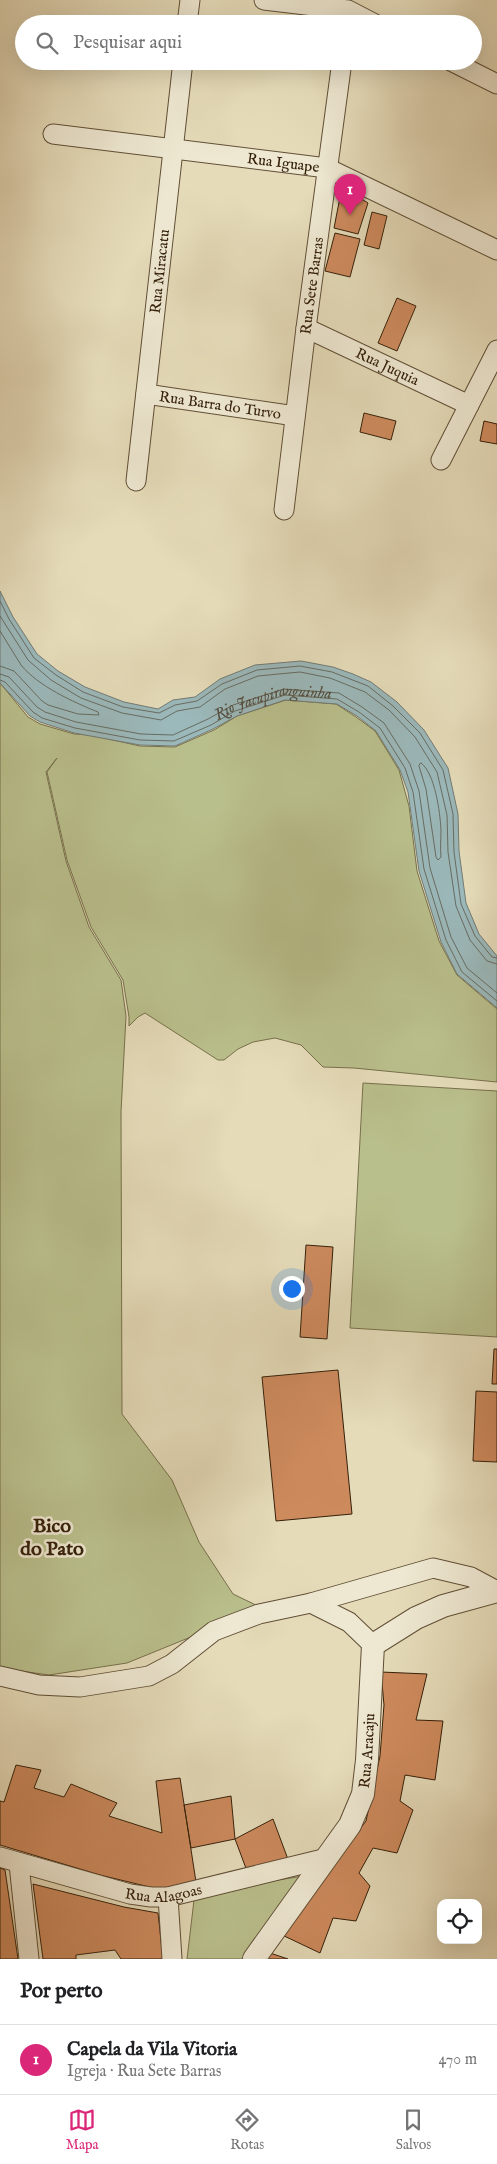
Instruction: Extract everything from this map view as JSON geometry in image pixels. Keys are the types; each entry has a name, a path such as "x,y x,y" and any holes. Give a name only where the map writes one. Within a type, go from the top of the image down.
{"street":[{"path":"188,15 190,0"},
{"path":"264,0 348,11"},
{"name":"Rua Miracatu","path":"136,481 182,70"},
{"name":"Rua Sete Barras","path":"284,510 341,70"},
{"path":"470,70 497,84"},
{"name":"Rua Iguape","path":"53,134 327,168 497,250"},
{"name":"Rua Juquia","path":"306,328 469,405"},
{"path":"441,460 497,350"},
{"name":"Rua Barra do Turvo","path":"146,394 295,416"},
{"path":"0,1676 39,1685 80,1688 149,1676 172,1664 214,1632 259,1614 312,1603 433,1568 471,1577 497,1591"},
{"path":"312,1603 349,1622 373,1645 416,1618 443,1606 497,1591"},
{"name":"Rua Aracaju","path":"254,1959 350,1825 363,1794 367,1760 373,1645"},
{"name":"Rua Alagoas","path":"0,1857 19,1864 151,1898 168,1896 327,1858"},
{"path":"19,1864 29,1959"},
{"path":"168,1896 172,1959"}],"green space":[{"path":"0,683 28,717 40,724 74,734 90,735 140,746 175,747 214,730 237,716 286,700 336,704 356,717 375,731 399,770 409,806 417,871 439,941 457,975 497,1009 497,1082 354,1068 323,1067 301,1045 275,1038 253,1042 238,1049 224,1060 218,1060 145,1013 129,1026 123,980 91,927 67,860 47,772 57,758 46,772 66,861 89,927 121,980 126,1016 121,1112 122,1414 172,1480 199,1542 233,1594 262,1608 127,1663 49,1675 0,1668"},
{"path":"363,1083 497,1091 497,1337 350,1328"},
{"path":"303,1876 244,1959 187,1959 194,1900 222,1889"}],"water":[{"name":"Rio Jacupiranguinha","path":"0,591 13,617 37,654 58,671 85,687 124,702 158,709 173,700 195,697 220,679 255,665 301,661 333,667 353,674 371,682 397,702 424,730 448,768 458,814 459,851 466,903 479,934 497,956 497,1008 457,974 441,942 419,871 408,792 400,770 376,731 357,716 337,704 285,700 237,716 175,746 140,745 74,733 40,722 30,716 0,683"}],"building":[{"path":"342,187 368,203 358,234 334,228"},
{"path":"372,212 387,216 379,249 364,245"},
{"path":"335,233 360,239 350,277 325,271"},
{"path":"397,298 416,306 397,351 378,343"},
{"path":"364,413 396,421 391,440 360,432"},
{"path":"484,421 497,424 497,444 480,441"},
{"path":"306,1245 333,1247 327,1339 300,1337"},
{"path":"494,1349 497,1349 497,1384 492,1384"},
{"path":"338,1370 352,1514 276,1521 262,1377"},
{"path":"476,1391 497,1392 497,1462 473,1461"},
{"path":"381,1672 427,1674 416,1720 443,1721 435,1780 405,1775 400,1801 413,1810 397,1853 373,1848 359,1873 370,1886 356,1921 333,1918 320,1953 280,1934 366,1821 380,1756 384,1705"},
{"path":"16,1765 41,1770 34,1788 64,1797 71,1784 117,1803 109,1816 162,1833 156,1781 180,1778 196,1882 166,1891 100,1875 0,1845 0,1801 4,1802"},
{"path":"231,1796 235,1839 191,1848 184,1805"},
{"path":"273,1819 289,1862 247,1871 235,1839"},
{"path":"0,1868 5,1870 18,1959 0,1959"},
{"path":"33,1884 124,1907 158,1913 163,1959 121,1959 115,1950 76,1955 76,1959 43,1959"},
{"path":"270,1953 288,1959 267,1959"}],"place":[{"name":"Capela da Vila Vitoria","path":"350,215"}],"district":[{"name":"Bico do Pato","path":"52,1536"}]}
